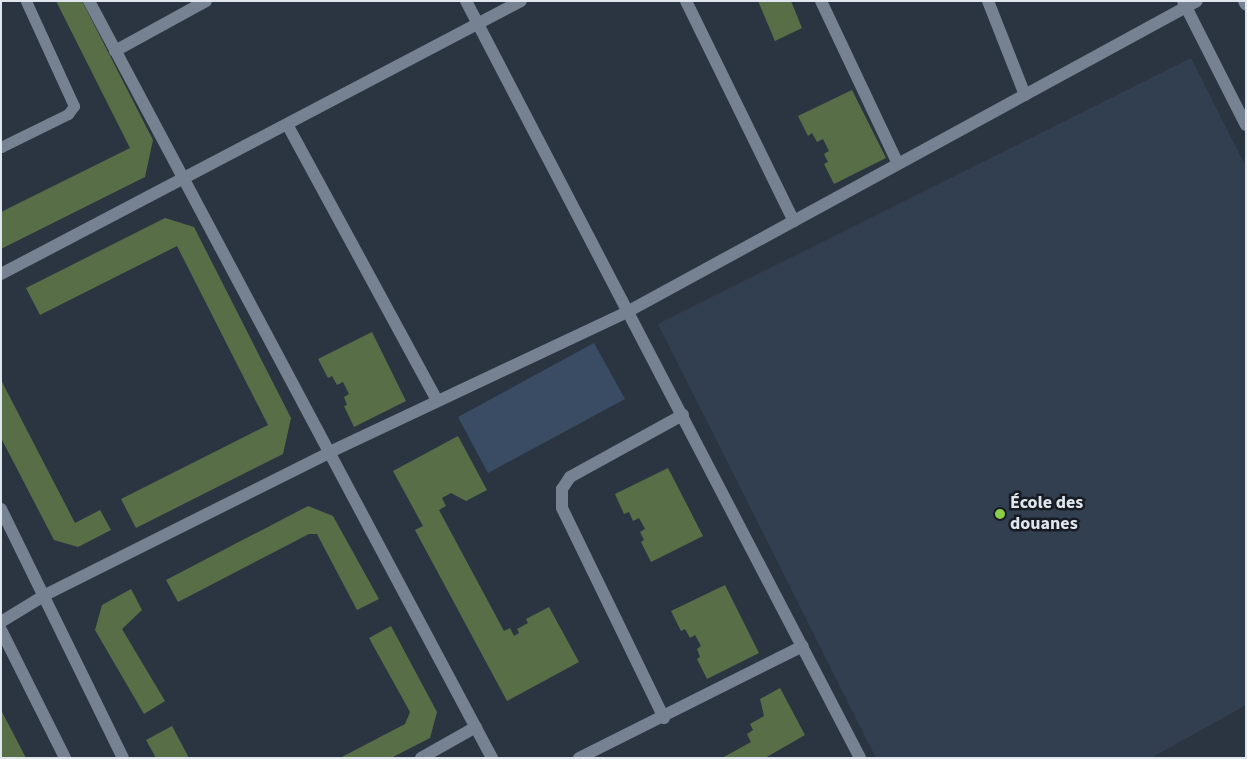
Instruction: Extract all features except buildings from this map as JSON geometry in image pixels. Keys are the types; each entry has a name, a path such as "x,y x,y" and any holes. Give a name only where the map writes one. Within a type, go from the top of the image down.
{"street":[{"path":"89,1 183,182 332,451 492,758"},
{"path":"115,51 206,1"},
{"path":"466,1 860,758"},
{"path":"1,274 183,182 521,1"},
{"path":"686,1 794,221"},
{"path":"821,1 898,164"},
{"path":"988,1 1025,95"},
{"path":"1244,1 1246,5"},
{"path":"1,622 44,595 332,451 627,312 1025,95 1189,3 1246,125"},
{"path":"288,126 437,400"},
{"path":"664,718 562,508 562,490 570,477 683,415"},
{"path":"1,508 123,758"},
{"path":"1,630 65,758"},
{"path":"579,758 664,718 803,646"},
{"path":"421,758 476,727"}],"lane":[{"path":"1,147 68,114 74,106 26,1"}],"shaded area":[{"name":"École des douanes","path":"1191,58 1246,167 1246,705 1151,758 876,758 658,324"},
{"path":"594,343 625,399 488,473 458,417"}],"place":[{"name":"École des douanes","path":"1000,514"}]}
